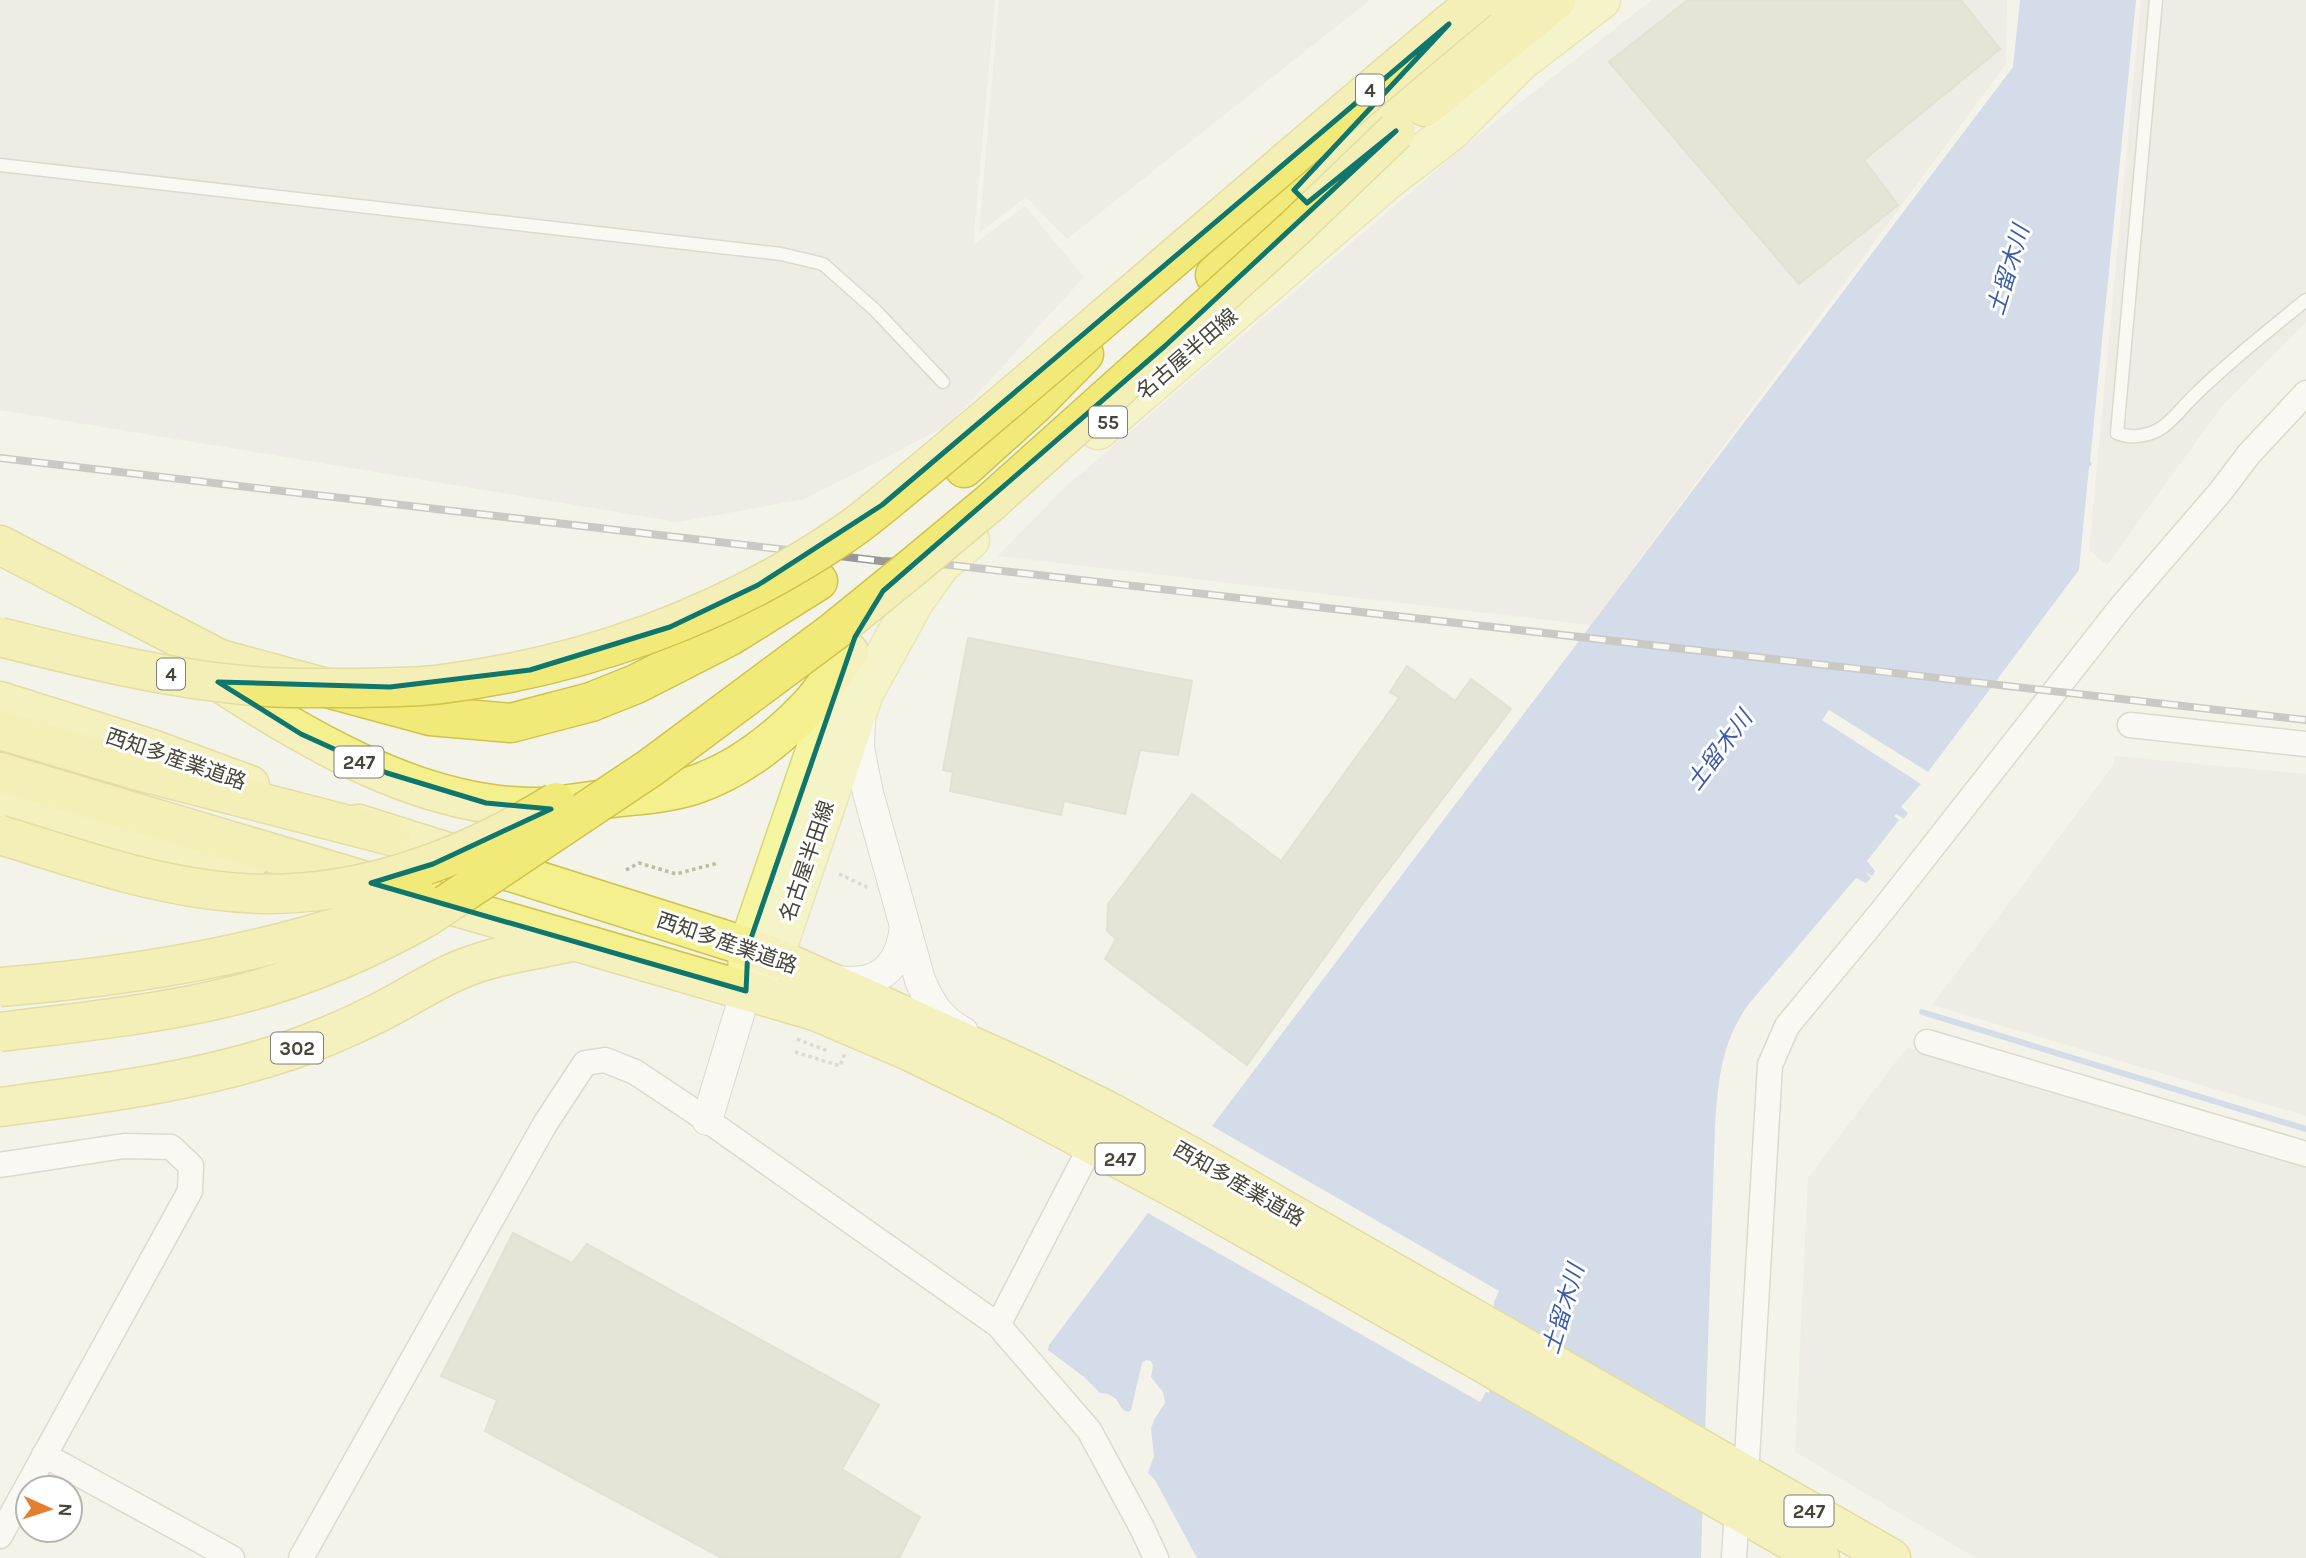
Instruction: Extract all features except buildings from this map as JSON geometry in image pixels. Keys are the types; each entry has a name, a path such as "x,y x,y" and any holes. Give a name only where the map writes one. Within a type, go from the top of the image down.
{"highway":[{"name":"4","path":"1187,246 1478,0"},
{"path":"1215,275 1462,40 1515,0"},
{"name":"4","path":"1396,131 1556,0"},
{"path":"0,835 129,874 174,884 253,894 292,894 349,887 395,877 433,864 513,827 649,742 871,578 1017,456 1289,218 1396,131"},
{"path":"0,1032 159,1011 216,1000 264,987 350,956 428,917 650,768 833,632 914,567 991,502 1185,328 1396,131"},
{"path":"116,607 219,659 430,716 511,723 591,702 636,684 730,636 869,547 915,512 1037,403 1187,246"},
{"path":"0,609 118,650 172,663 275,681 344,688 437,685 541,667 624,644 670,627 758,585 801,562 844,534 949,451 1187,246"},
{"name":"247","path":"0,545 116,607 180,656 301,734 345,756 435,791 486,803 533,807 666,792 722,774 751,756 804,710 849,652"},
{"name":"4","path":"0,637 114,664 211,681 254,686 344,688"},
{"name":"西知多産業道路","path":"0,701 152,749 391,836 761,952 825,979 1025,1070 1186,1195 1478,1360 1734,1488 1891,1558"},
{"name":"西知多産業道路","path":"0,730 135,770 391,836"},
{"name":"西知多産業道路","path":"0,772 381,886 815,1011 1100,1128 1479,1322 1734,1488 1820,1558"},
{"name":"西知多産業道路","path":"0,803 144,842 264,862 381,886"},
{"path":"0,987 78,979 206,958 326,931 411,902 521,854"},
{"name":"302","path":"0,1107 161,1084 250,1063 339,1031 461,969 497,957 578,941"}],"main road":[{"name":"名古屋半田線","path":"747,991 761,952 849,652 855,637 900,563 1104,390 1471,0"},
{"name":"名古屋半田線","path":"761,952 825,805 864,693 914,602 941,564 1385,182 1450,132 1521,61 1601,0"}],"street":[{"path":"1734,1558 1734,1488 1770,1065 1787,1026 1883,910 2120,607 2221,491 2249,454 2302,400"},
{"path":"864,693 859,748 872,808 920,981 933,1007 955,1027 1045,1074 1100,1128 998,1325"},
{"path":"2130,725 2306,744"},
{"path":"825,805 843,796 854,796 872,808"},
{"path":"825,979 846,983 860,982 881,974 898,956 905,926"},
{"path":"707,1120 747,991"},
{"path":"1927,1042 2306,1154"},
{"path":"301,1558 545,1124 585,1063 605,1060 635,1072 707,1120 998,1325 1089,1430 1156,1558"},
{"path":"0,1165 124,1146 171,1147 191,1166 190,1191 0,1536"},
{"path":"44,1455 232,1558"}],"lane":[{"path":"2155,0 2117,433 2126,437 2135,436 2162,428 2249,347 2306,300"},
{"path":"0,164 781,254 823,264 875,310 943,382"}],"path":[{"path":"626,870 639,863 676,874 719,863"},
{"path":"839,874 872,889"},
{"path":"795,1052 840,1066 844,1056 797,1039"}],"highlighted area":[{"path":"1449,24 1294,190 1307,203 1396,131 1165,346 883,591 855,637 748,947 746,991 371,883 433,864 551,809 486,803 387,773 301,734 218,682 390,687 530,670 670,627 758,585 882,505"}],"shaded area":[{"path":"0,0 995,0 973,245 1025,206 1084,277 949,425 805,499 678,522 0,410"},
{"path":"999,0 1370,0 1067,239 1026,197 979,233"},
{"path":"1652,0 2007,0 2006,64 1591,625 998,556 1064,488 1472,140"},
{"path":"2141,0 2306,0 2306,323 2222,406 2107,565 2089,550"},
{"path":"2115,756 2306,774 2306,1116 1932,1005 2114,764"},
{"path":"1907,1047 2306,1167 2306,1558 1976,1558 1795,1452 1808,1178"}],"water":[{"name":"土留木川","path":"2020,0 2136,0 2090,461 2092,464 2089,467 2079,570 1928,772 1829,710 1822,720 1921,784 1901,807 1908,813 1904,819 1896,814 1894,816 1899,820 1867,861 1875,871 1872,876 1865,872 1871,878 1866,883 1856,878 1748,1005 1726,1048 1715,1127 1701,1558 1197,1558 1155,1480 1148,1473 1154,1456 1151,1429 1165,1403 1163,1392 1151,1377 1151,1361 1142,1363 1131,1410 1128,1412 1123,1410 1116,1399 1100,1393 1084,1377 1048,1350 1049,1345 1148,1213 1480,1402 1486,1392 1489,1393 1494,1302 1499,1291 1212,1126 2013,67"}],"waterway":[{"path":"1922,1012 2306,1129"}],"railway":[{"path":"0,458 881,561 941,564 2306,720"}]}
